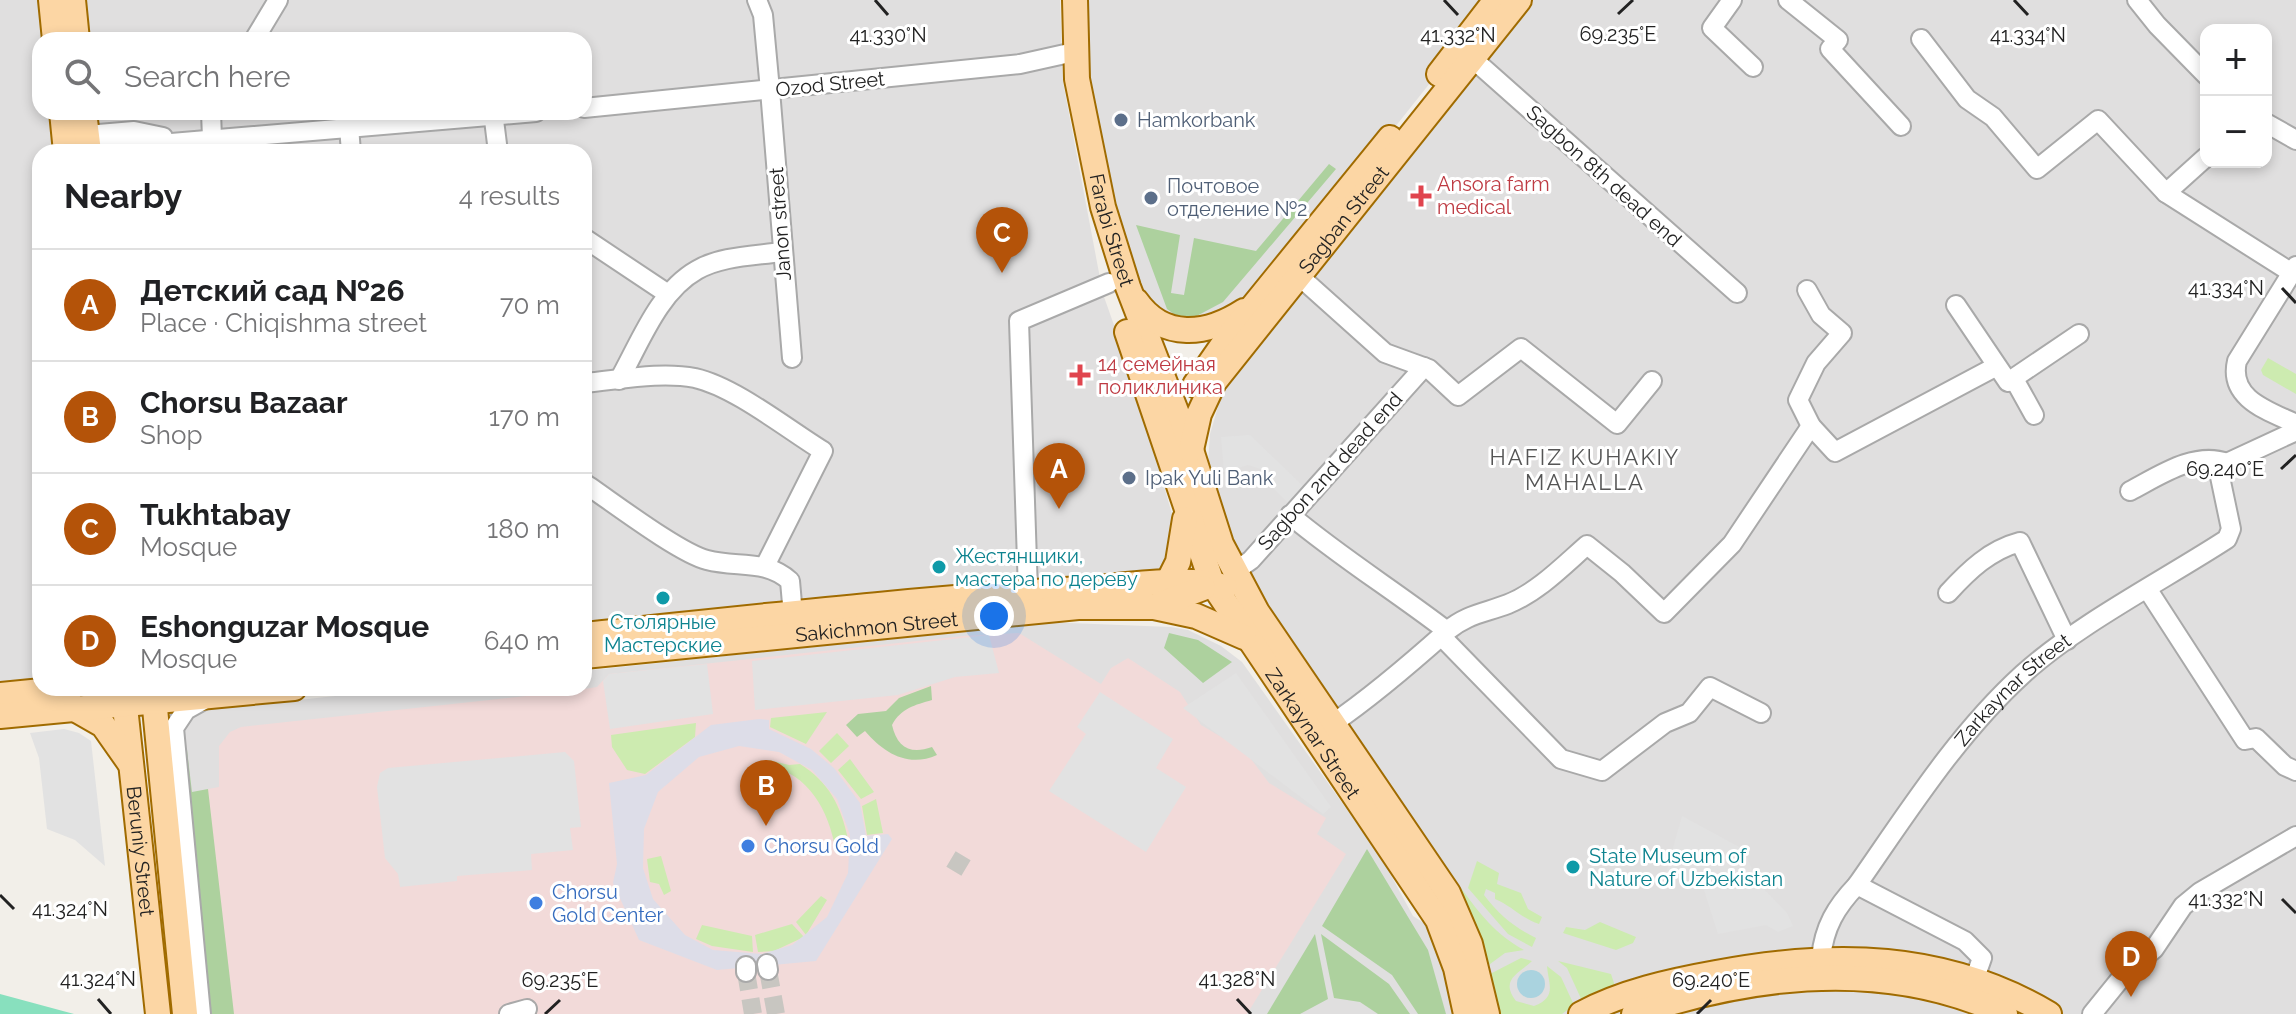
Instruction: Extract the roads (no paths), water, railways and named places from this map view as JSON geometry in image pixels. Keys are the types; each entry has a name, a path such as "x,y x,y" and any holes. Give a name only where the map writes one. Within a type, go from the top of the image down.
{"main road":[{"path":"51,0 54,32"},
{"path":"73,0 76,32"},
{"name":"Farabi Street","path":"1060,0 1067,53 1089,151 1109,287 1179,448"},
{"name":"Farabi Street","path":"1067,53 1075,0"},
{"name":"Sagban Street","path":"1178,419 1202,371 1402,124 1496,0"},
{"name":"Sagban Street","path":"1179,448 1214,382 1519,0"},
{"path":"67,120 81,142"},
{"path":"1109,287 1151,318 1179,331 1213,327 1256,302"},
{"name":"Farabi Street","path":"1109,287 1178,419 1179,448"},
{"name":"Zarkaynar Street","path":"1179,448 1185,512 1223,578"},
{"name":"Zarkaynar Street","path":"1179,448 1209,514 1223,578 1246,639 1438,920 1456,968 1466,1014"},
{"path":"1167,584 1183,545 1185,512"},
{"name":"Sakichmon Street","path":"592,655 1078,607 1153,607 1170,603 1223,578"},
{"name":"Sakichmon Street","path":"592,634 793,615 1027,583 1167,584 1223,578 1246,594"},
{"name":"Zarkaynar Street","path":"1246,594 1454,904 1470,944 1487,1014"},
{"path":"1153,607 1196,616 1246,639"},
{"path":"0,695 32,695"},
{"path":"0,716 65,696"},
{"path":"73,696 112,734 132,767"},
{"name":"Beruniy Street","path":"153,696 172,801 190,1011"},
{"path":"182,696 219,696"},
{"name":"Beruniy Street","path":"124,697 158,1014"},
{"path":"1581,1014 1622,997 1684,979 1821,958 1890,960 2049,1014"},
{"path":"1634,1014 1719,991 1826,977 1971,988 2005,1014"}],"street":[{"path":"259,32 278,0"},
{"name":"Janon street","path":"757,0 763,15 792,358"},
{"path":"1732,0 1712,28 1753,67"},
{"path":"1788,0 1838,40 1830,49 1901,126"},
{"path":"2137,0 2200,69"},
{"path":"1921,39 1967,99 1993,117 2037,169 2098,120 2166,193 2294,270 2237,361 2235,373 2240,391 2252,402 2296,424"},
{"name":"Ozod Street","path":"592,107 1020,64 1067,53"},
{"name":"Sagbon 8th dead end","path":"1473,59 1737,293"},
{"path":"211,120 212,138"},
{"path":"81,142 134,131 182,140 427,120"},
{"path":"494,120 497,144"},
{"path":"2272,126 2296,140"},
{"path":"349,127 350,144"},
{"path":"2166,193 2200,162"},
{"path":"592,243 668,294"},
{"path":"619,380 668,294 697,270 723,261 781,252"},
{"path":"1299,276 1385,353 1424,367 1461,396 1521,348 1617,424 1652,381"},
{"path":"1027,583 1019,321 1109,287"},
{"path":"1807,290 1821,315 1842,333 1816,363 1798,400 1811,426 1835,452 1995,367"},
{"path":"1956,305 2008,382 2079,334"},
{"name":"Sagbon 2nd dead end","path":"1223,578 1251,560 1424,367"},
{"path":"592,382 696,378 732,395 823,451 765,566"},
{"path":"2014,379 2034,415"},
{"path":"1332,724 1444,634 1480,610 1507,605 1537,587 1587,545 1664,613 1732,544 1811,426"},
{"path":"2130,491 2175,467 2212,458 2227,463 2296,431"},
{"name":"Zarkaynar Street","path":"1821,958 1823,937 1837,906 1857,885 1968,732 2024,673 2067,640 2227,539 2231,529 2219,472 2227,463"},
{"path":"592,488 706,560 765,566 790,580 793,615"},
{"path":"1290,515 1328,547 1388,585 1444,634 1561,759 1602,771 1665,723 1689,713 1710,687 1761,713"},
{"path":"1948,593 1970,569 2004,547 2020,542 2067,640"},
{"path":"2148,590 2245,740 2256,738 2285,766 2296,771"},
{"path":"172,801 174,728 186,710 210,697"},
{"path":"2092,1014 2126,972 2154,949 2183,906 2200,892 2296,836"},
{"path":"1857,885 1965,941 1982,958 1971,988"}],"water":[{"path":"1531,970 1541,974 1545,984 1541,994 1531,998 1521,994 1517,984 1521,974"}],"tunnel":[{"path":"951,859 966,868"},
{"path":"768,970 776,1014"},
{"path":"746,972 753,1014"}],"place":[{"name":"Hamkorbank","path":"1121,120"},
{"name":"Ansora farm medical","path":"1421,196"},
{"name":"Почтовое отделение №2","path":"1151,198"},
{"name":"Tukhtabay","path":"1002,273"},
{"name":"14 семейная поликлиника","path":"1080,375"},
{"name":"Ipak Yuli Bank","path":"1129,478"},
{"name":"Детский сад №26","path":"1059,509"},
{"name":"Жестянщики, мастера по дереву","path":"939,567"},
{"name":"Столярные Мастерские","path":"663,598"},
{"name":"Chorsu Bazaar","path":"766,826"},
{"name":"Chorsu Gold","path":"748,846"},
{"name":"State Museum of Nature of Uzbekistan","path":"1573,867"},
{"name":"Chorsu Gold Center","path":"536,903"},
{"name":"Eshonguzar Mosque","path":"2131,997"}],"district":[{"name":"HAFIZ KUHAKIY MAHALLA","path":"1585,470"}]}
